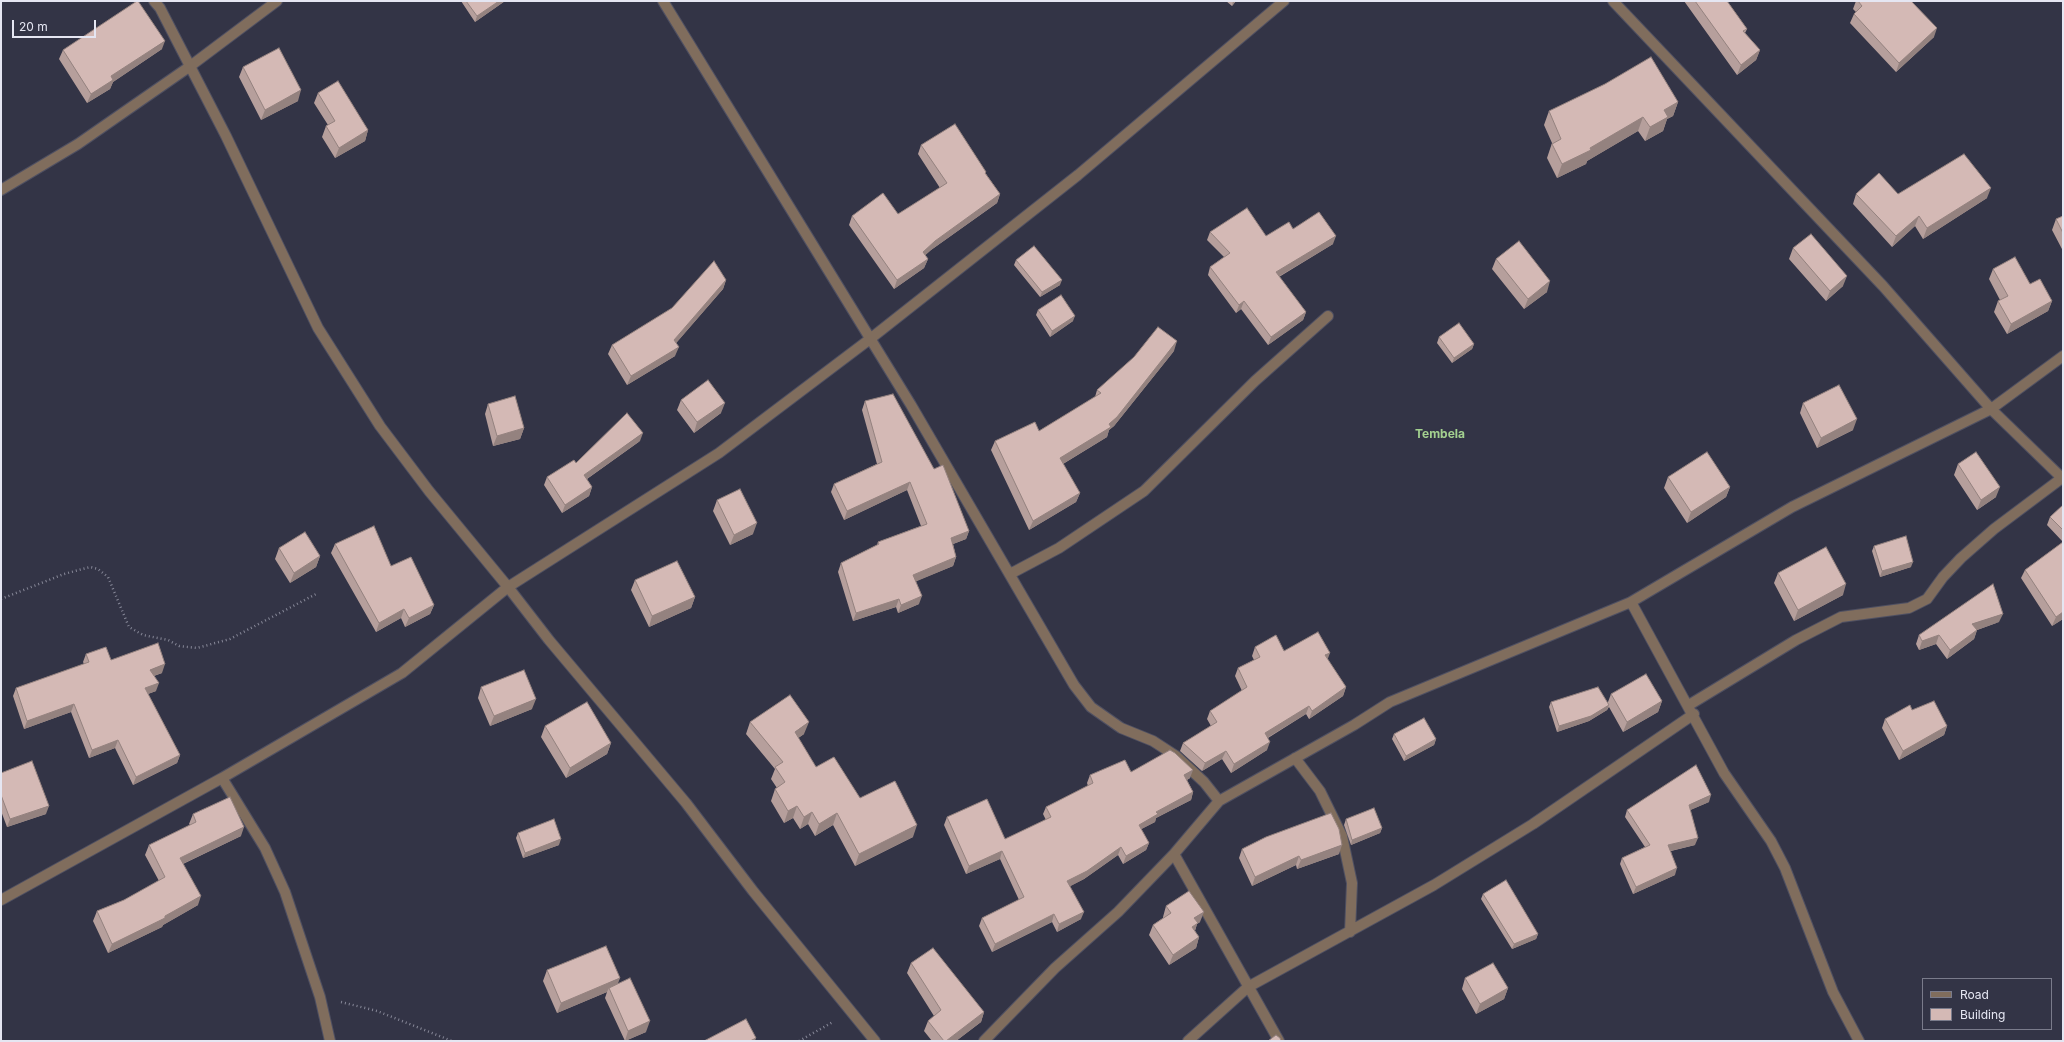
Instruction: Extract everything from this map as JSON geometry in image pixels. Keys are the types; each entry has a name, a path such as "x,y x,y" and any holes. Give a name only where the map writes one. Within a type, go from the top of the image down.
{"street":[{"path":"154,1 160,8 229,143 318,328 345,373 380,426 429,491 508,586 549,640 686,804 753,891 875,1041"},
{"path":"1,190 78,144 189,67 277,1"},
{"path":"663,1 870,339 1010,574 1074,685 1092,707 1121,728 1153,741 1176,756 1204,782 1219,801"},
{"path":"1,900 222,778 402,673 508,586 719,453 870,339 1078,175 1284,1"},
{"path":"1188,1041 1248,987 1434,885 1532,824 1691,710 1796,640 1841,617 1909,608 1927,599 1943,577 1994,529 2062,478 1991,409 1883,286 1613,1"},
{"path":"1010,574 1059,548 1144,492 1255,381 1328,316"},
{"path":"984,1041 1055,968 1118,912 1174,854 1219,801 1354,725 1390,702 1631,602 1792,508 1991,409 2063,356"},
{"path":"1631,602 1724,773 1749,807 1775,848 1785,868 1832,992 1859,1041"},
{"path":"1295,758 1320,791 1342,836 1352,883 1350,932"},
{"path":"222,778 265,848 285,892 320,997 330,1041"},
{"path":"1174,854 1279,1041"}],"path":[{"path":"1,599 64,574 90,567 98,569 108,577 129,627 143,635 168,640 179,646 197,648 230,640 318,593"},
{"path":"320,997 377,1011 452,1041"},
{"path":"799,1041 851,1012"}],"building":[{"path":"137,1 165,41 111,76 113,80 91,94 63,50"},
{"path":"466,1 499,1 477,16"},
{"path":"1695,1 1727,1 1747,29 1743,31 1760,50 1741,65"},
{"path":"1858,1 1911,1 1937,28 1899,63 1854,14 1862,6"},
{"path":"279,48 301,90 265,110 243,67"},
{"path":"1651,57 1678,102 1664,110 1668,117 1650,127 1643,117 1590,148 1591,150 1562,164 1552,144 1561,139 1549,111 1605,84"},
{"path":"338,81 368,130 339,148 326,126 335,121 318,93"},
{"path":"955,124 986,172 985,173 1000,194 935,241 923,252 928,259 897,280 852,216 883,193 898,214 947,183 921,145"},
{"path":"1964,154 1991,188 1927,228 1919,216 1896,236 1856,194 1879,173 1898,194"},
{"path":"1247,208 1266,236 1289,222 1293,229 1319,212 1336,236 1276,272 1306,312 1271,337 1244,301 1239,305 1210,267 1230,253 1210,232"},
{"path":"2063,216 2063,233 2056,219"},
{"path":"1811,234 1847,276 1830,291 1793,248"},
{"path":"1519,241 1550,281 1528,299 1496,259"},
{"path":"1034,246 1062,280 1042,292 1016,260"},
{"path":"2015,257 2030,284 2040,279 2052,301 2011,324 1998,301 2008,296 1993,269"},
{"path":"714,261 726,280 674,340 679,347 631,376 612,345 672,308"},
{"path":"1061,295 1075,316 1052,331 1038,310"},
{"path":"1459,323 1474,344 1454,358 1439,337"},
{"path":"1158,327 1177,341 1117,417 1109,424 1111,427 1060,458 1080,493 1033,521 995,441 1035,422 1039,431 1101,393 1097,390 1134,357"},
{"path":"708,380 725,403 697,422 681,400"},
{"path":"1839,385 1857,419 1821,438 1803,403"},
{"path":"893,394 934,469 943,465 969,531 951,538 956,557 913,575 922,596 901,605 899,599 856,613 841,563 879,544 878,542 927,524 910,482 847,511 834,484 882,462 865,401"},
{"path":"515,396 524,428 497,436 488,404"},
{"path":"627,413 643,433 584,475 592,487 565,505 547,477 574,460 576,463"},
{"path":"1707,452 1730,487 1691,512 1668,477"},
{"path":"1976,452 2000,487 1981,500 1958,464"},
{"path":"740,489 757,523 734,535 717,500"},
{"path":"2063,505 2063,530 2050,517"},
{"path":"374,526 391,566 411,557 434,605 409,618 404,609 379,623 335,544"},
{"path":"305,532 320,556 294,573 279,548"},
{"path":"1906,536 1913,562 1882,571 1874,546"},
{"path":"2063,542 2063,612 2056,617 2025,570"},
{"path":"1826,547 1846,584 1798,610 1778,573"},
{"path":"677,561 695,597 652,616 635,580"},
{"path":"1993,584 2003,614 1972,624 1977,630 1950,650 1939,635 1922,641 1919,635"},
{"path":"1318,632 1330,653 1325,655 1346,687 1312,711 1309,706 1265,733 1270,742 1234,764 1226,751 1205,763 1183,743 1217,722 1210,711 1247,687 1238,668 1260,657 1255,647 1276,635 1284,651"},
{"path":"158,643 165,664 150,670 159,683 145,688 180,755 136,777 118,740 92,750 74,704 27,721 16,688 89,662 86,654 106,647 111,660"},
{"path":"524,670 536,699 494,716 481,687"},
{"path":"1646,674 1662,701 1627,722 1611,694"},
{"path":"1598,687 1609,705 1591,716 1559,726 1551,702"},
{"path":"790,695 809,722 795,732 816,767 834,757 860,798 895,781 917,825 859,854 837,813 819,824 812,812 804,817 797,806 788,811 775,789 785,782 775,767 783,762 750,722"},
{"path":"1934,701 1947,726 1903,751 1885,719 1910,705 1912,710"},
{"path":"587,702 611,743 570,768 545,726"},
{"path":"1424,718 1436,739 1406,756 1394,734"},
{"path":"1170,750 1193,770 1184,775 1193,792 1156,812 1158,814 1139,825 1149,843 1126,856 1121,847 1087,871 1067,881 1084,912 1059,924 1054,914 995,944 982,918 1024,897 1002,851 969,866 947,817 987,799 1005,839 1051,817 1046,807 1093,783 1090,775 1125,760 1131,772"},
{"path":"32,761 49,806 10,819 1,795 1,773"},
{"path":"1696,765 1711,795 1689,805 1698,838 1668,845 1677,868 1636,887 1622,858 1650,845 1627,810"},
{"path":"230,797 244,827 180,858 201,896 165,916 165,918 112,944 97,911 124,900 165,877 149,845 196,822 193,814"},
{"path":"1374,808 1382,828 1352,840 1346,819"},
{"path":"1331,813 1339,829 1342,845 1301,860 1299,856 1255,877 1242,849 1266,837"},
{"path":"554,819 561,839 525,853 518,833"},
{"path":"1506,880 1538,934 1514,944 1483,894"},
{"path":"1189,891 1204,912 1194,918 1198,923 1192,927 1199,937 1173,955 1153,925 1171,913 1166,906"},
{"path":"606,946 620,978 561,1003 547,970"},
{"path":"933,948 984,1012 946,1041 944,1041 928,1021 941,1010 911,963"},
{"path":"1493,963 1508,988 1480,1004 1465,978"},
{"path":"630,978 650,1021 628,1031 609,988"},
{"path":"746,1019 756,1038 750,1041 704,1041"},
{"path":"1276,1035 1281,1041 1268,1041"}],"district":[{"name":"Tembela","path":"1440,434"}]}
